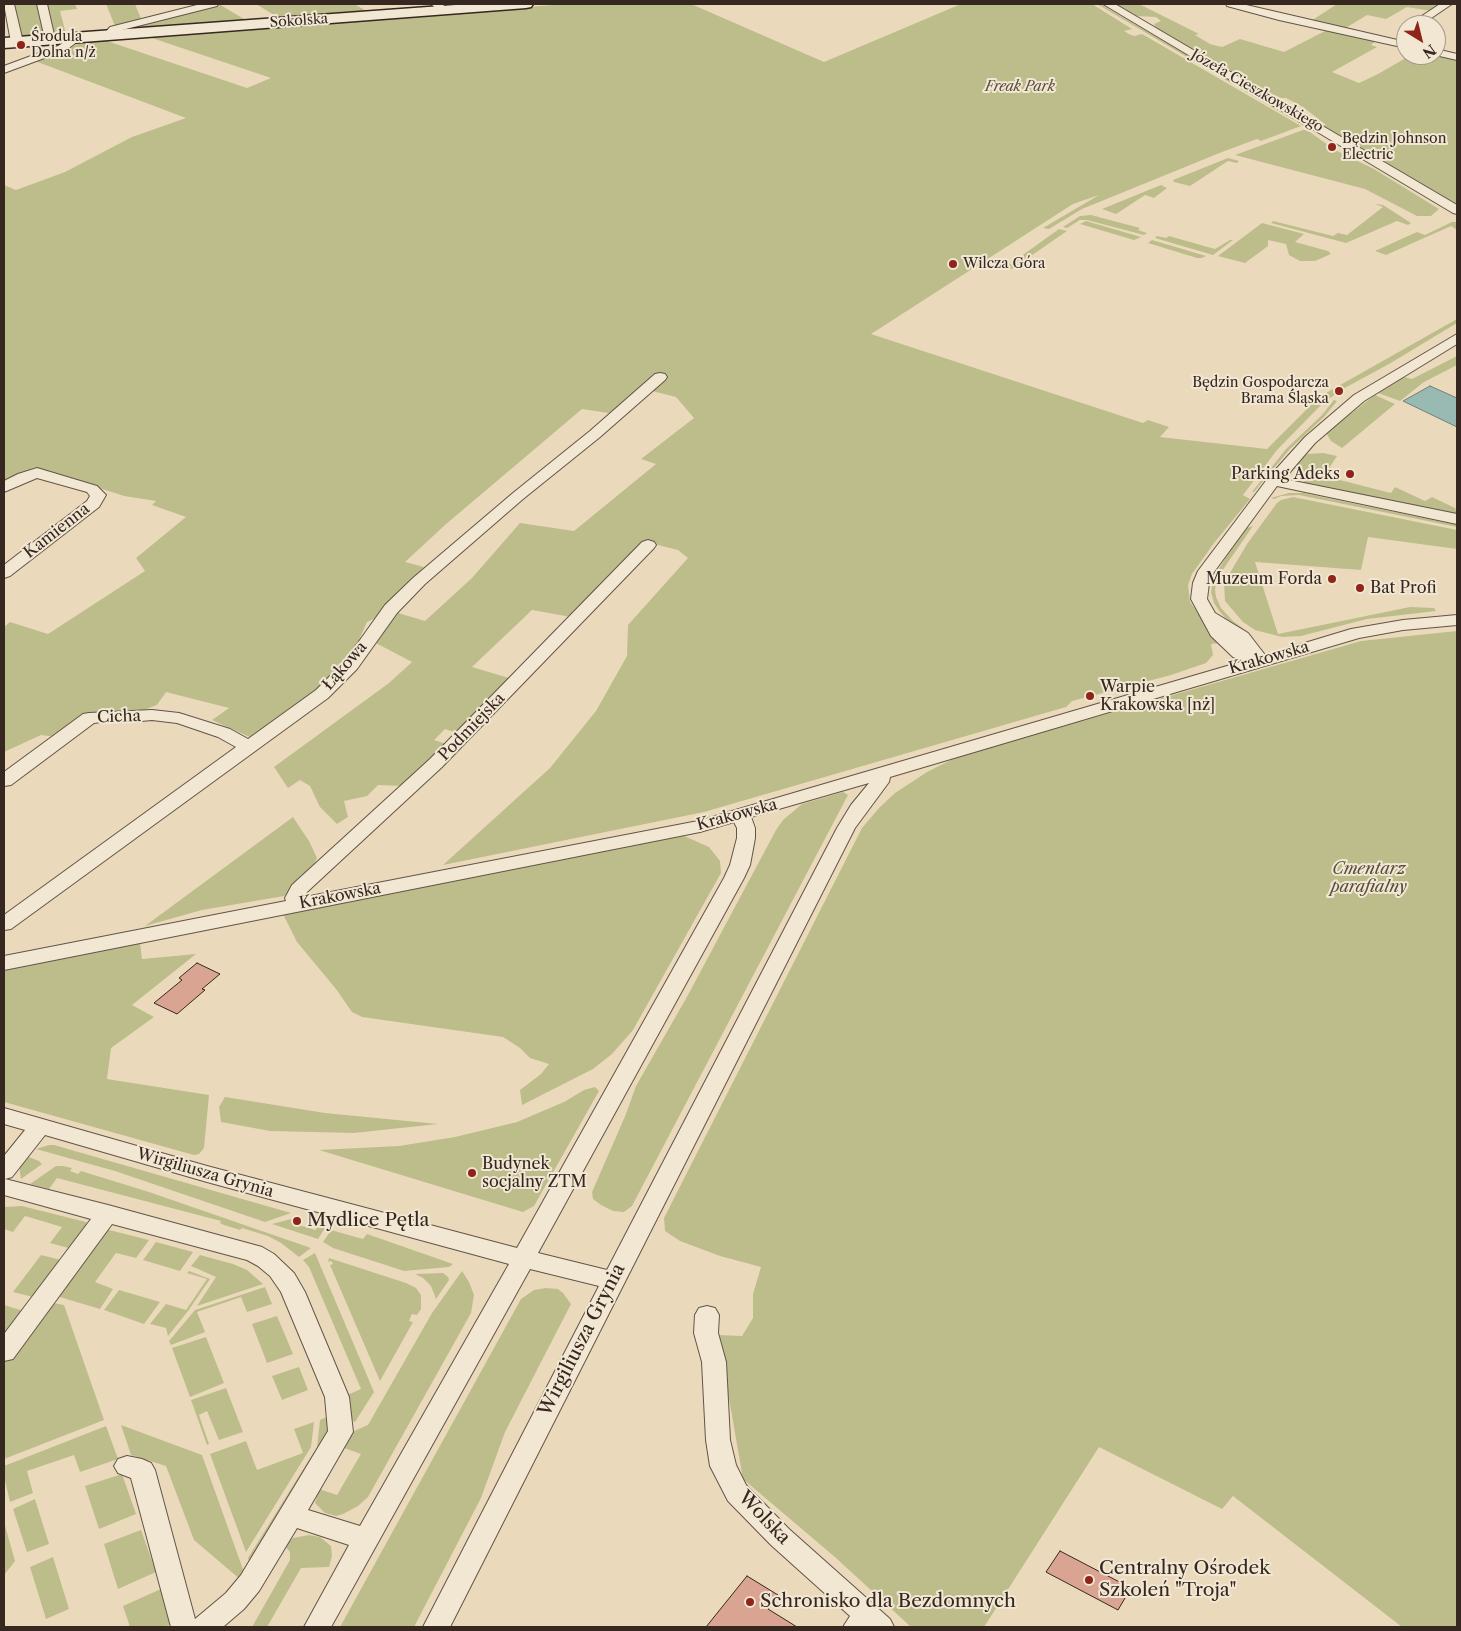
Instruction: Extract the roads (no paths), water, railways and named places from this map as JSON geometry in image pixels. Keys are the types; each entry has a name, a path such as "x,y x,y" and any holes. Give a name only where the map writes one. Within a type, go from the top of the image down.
{"street":[{"path":"9,4 10,42"},
{"path":"42,4 50,39"},
{"path":"109,34 114,29 176,8 213,4"},
{"name":"Sokolska","path":"10,42 440,7 526,4"},
{"name":"Józefa Cieszkowskiego","path":"1108,4 1457,210"},
{"path":"1231,4 1279,17 1396,42"},
{"path":"1429,15 1447,4"},
{"path":"1389,40 1396,36"},
{"path":"4,70 62,48 71,42 72,37"},
{"path":"1260,661 1239,653 1226,643 1217,632 1199,599 1201,583 1206,571 1273,481 1310,440 1359,398 1457,338"},
{"name":"Łąkowa","path":"4,924 322,694 351,665 390,609 419,581 518,496 595,434 660,377"},
{"name":"Kamienna","path":"4,487 23,477 37,473 92,489 98,495 93,504 4,573"},
{"path":"1273,481 1457,519"},
{"name":"Podmiejska","path":"296,905 295,898 299,889 436,763 648,545"},
{"name":"Krakowska","path":"4,963 700,826 1357,633 1403,625 1457,620"},
{"name":"Cicha","path":"4,781 89,718 152,716 179,718 224,733 249,747"},
{"name":"Wirgiliusza Grynia","path":"436,1627 846,828 858,809 880,782 882,774"},
{"path":"317,1627 646,1038 740,865 746,828 741,815"},
{"name":"Wirgiliusza Grynia","path":"4,1116 207,1174 522,1259"},
{"path":"4,1171 40,1126"},
{"path":"4,1187 108,1213 254,1254 266,1260 286,1278 337,1396 341,1424 338,1438 245,1591 204,1627"},
{"path":"4,1352 108,1213"},
{"path":"522,1259 613,1280"},
{"name":"Wolska","path":"707,1314 706,1333 714,1362 718,1440 723,1466 737,1493 868,1623"},
{"path":"127,1466 142,1470 182,1622 185,1627"},
{"path":"292,1516 365,1539"}],"water":[{"path":"1430,386 1457,398 1457,427 1403,401"}],"place":[{"name":"Środula Dolna n/ż","path":"21,45"},
{"name":"Będzin Johnson Electric","path":"1332,147"},
{"name":"Wilcza Góra","path":"953,264"},
{"name":"Będzin Gospodarcza Brama Śląska","path":"1339,391"},
{"name":"Parking Adeks","path":"1350,474"},
{"name":"Muzeum Forda","path":"1332,579"},
{"name":"Bat Profi","path":"1360,588"},
{"name":"Warpie Krakowska [nż]","path":"1090,696"},
{"name":"Budynek socjalny ZTM","path":"472,1173"},
{"name":"Mydlice Pętla","path":"297,1221"},
{"name":"Centralny Ośrodek Szkoleń \"Troja\"","path":"1089,1580"},
{"name":"Schronisko dla Bezdomnych","path":"750,1602"}],"park label":[{"name":"Freak Park","path":"1020,87"},
{"name":"Cmentarz parafialny","path":"1369,878"}]}
